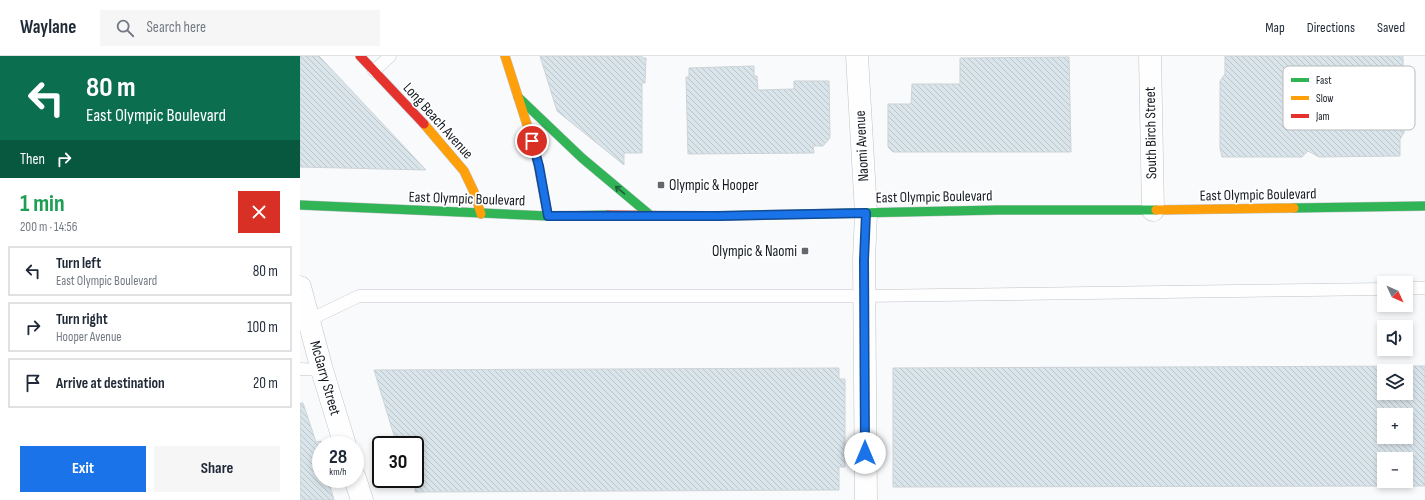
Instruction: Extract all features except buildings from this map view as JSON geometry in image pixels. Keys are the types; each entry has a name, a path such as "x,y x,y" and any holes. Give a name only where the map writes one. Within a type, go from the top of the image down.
{"main road":[{"name":"Long Beach Avenue","path":"360,56 435,136 464,171 474,192 481,214"},
{"path":"505,56 536,153 548,216"},
{"path":"518,97 540,120 593,168 650,215"},
{"name":"East Olympic Boulevard","path":"300,205 548,216 719,216 998,210 1152,210 1425,206"}],"street":[{"name":"Naomi Avenue","path":"857,56 866,213 864,296 866,500"},
{"name":"South Birch Street","path":"1150,56 1152,210"},
{"name":"McGarry Street","path":"300,287 322,370 342,436"},
{"path":"358,488 362,500"}],"lane":[{"path":"374,71 390,56"},
{"path":"1413,288 1425,288"},
{"path":"309,320 359,296 864,296 1377,289"},
{"path":"300,369 322,370"}],"traffic: fast":[{"path":"518,97 582,158 650,215"},
{"path":"300,205 548,216 608,215"},
{"path":"1294,208 1425,206"},
{"path":"712,216 998,210 1156,210"}],"traffic: slow":[{"path":"505,56 536,153 548,216"},
{"path":"424,124 464,171 474,192 481,214"},
{"path":"1156,210 1294,208"}],"traffic: jam":[{"path":"360,56 424,124"},
{"path":"608,215 712,216"}],"place":[{"name":"Olympic & Hooper","path":"661,185"},
{"name":"Olympic & Naomi","path":"805,251"}],"route":[{"path":"532,141 539,166 548,216 719,216 866,213 864,260 865,453"}]}
